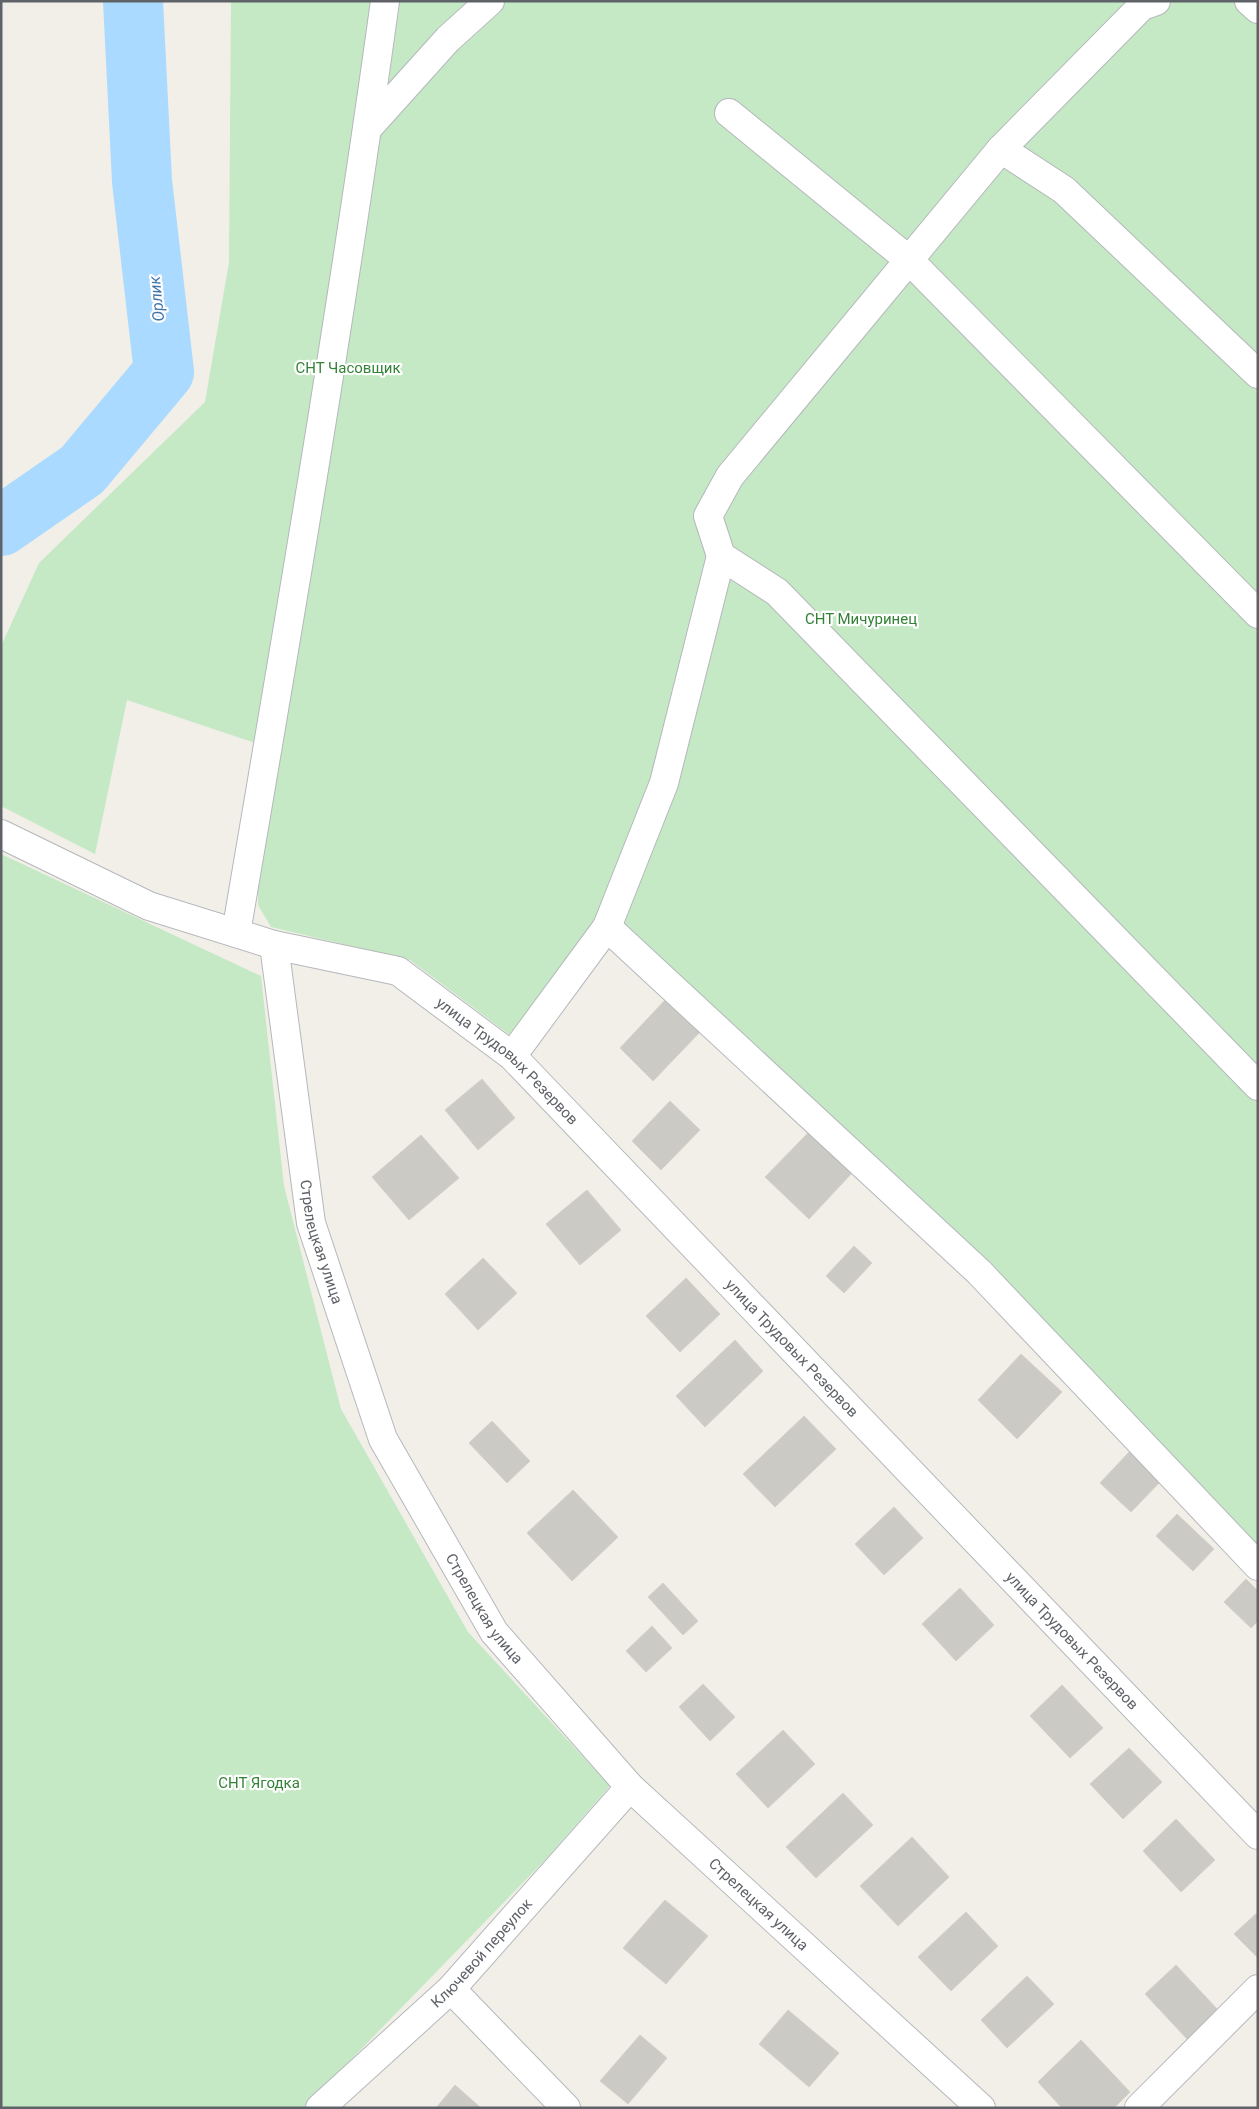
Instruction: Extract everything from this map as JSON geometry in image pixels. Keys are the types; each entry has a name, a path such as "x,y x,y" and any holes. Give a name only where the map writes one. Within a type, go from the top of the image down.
{"street":[{"path":"236,934 299,564 367,129 385,1"},
{"path":"367,129 448,40 490,1"},
{"path":"512,1056 606,927 664,784 721,556 708,516 730,476 1001,149 1142,6 1156,1"},
{"path":"1249,1 1258,9"},
{"path":"729,113 909,260 1258,614"},
{"path":"1001,149 1064,190 1258,374"},
{"path":"721,556 778,592 1258,1086"},
{"name":"улица Трудовых Резервов","path":"1,834 149,906 274,945 398,971 512,1056 1258,1835"},
{"path":"606,927 979,1272 1258,1566"},
{"name":"Стрелецкая улица","path":"274,945 311,1224 382,1439 494,1632 630,1786 980,2108"},
{"name":"Ключевой переулок","path":"320,2108 451,1989 630,1786"},
{"path":"451,1989 566,2108"},
{"path":"1139,2108 1258,1989"}],"green space":[{"name":"СНТ Мичуринец","path":"231,1 1258,1 1258,1566 616,932 530,1050 410,960 271,927 258,905 258,744 127,700 95,854 1,806 1,646 39,563 205,402 229,262"},
{"name":"СНТ Ягодка","path":"1,854 261,976 284,1186 341,1409 468,1632 610,1786 545,1860 304,2108 1,2108"}],"building":[{"path":"666,999 700,1032 653,1081 620,1048"},
{"path":"482,1079 515,1118 478,1150 445,1110"},
{"path":"670,1101 700,1130 661,1170 632,1141"},
{"path":"809,1132 852,1173 809,1219 765,1177"},
{"path":"421,1135 459,1178 409,1220 372,1177"},
{"path":"587,1190 621,1230 580,1265 546,1224"},
{"path":"854,1246 872,1263 844,1293 826,1276"},
{"path":"483,1258 517,1293 478,1330 445,1294"},
{"path":"686,1278 720,1314 680,1352 646,1316"},
{"path":"735,1340 763,1371 705,1427 676,1396"},
{"path":"1021,1354 1062,1392 1017,1439 978,1400"},
{"path":"804,1416 836,1449 775,1507 743,1474"},
{"path":"492,1421 530,1461 507,1483 469,1443"},
{"path":"1130,1451 1161,1481 1131,1512 1100,1483"},
{"path":"573,1490 618,1537 572,1581 527,1533"},
{"path":"894,1507 923,1538 884,1575 855,1544"},
{"path":"1177,1514 1214,1549 1193,1571 1156,1536"},
{"path":"1246,1579 1258,1591 1258,1621 1251,1628 1224,1602"},
{"path":"663,1583 698,1621 683,1635 648,1597"},
{"path":"960,1588 994,1625 956,1661 922,1624"},
{"path":"652,1626 672,1648 646,1672 626,1651"},
{"path":"703,1684 735,1717 710,1741 679,1707"},
{"path":"1062,1685 1103,1728 1070,1758 1030,1716"},
{"path":"783,1730 815,1764 768,1808 736,1774"},
{"path":"1129,1748 1162,1782 1123,1819 1090,1784"},
{"path":"843,1793 873,1825 816,1878 786,1847"},
{"path":"1176,1819 1215,1860 1181,1892 1143,1851"},
{"path":"912,1837 949,1877 898,1926 860,1886"},
{"path":"665,1900 708,1936 666,1984 623,1948"},
{"path":"966,1912 998,1946 951,1991 918,1957"},
{"path":"1258,1912 1258,1958 1234,1934"},
{"path":"1176,1965 1218,2010 1187,2039 1145,1994"},
{"path":"1027,1976 1054,2004 1007,2048 981,2020"},
{"path":"788,2010 839,2053 809,2087 759,2044"},
{"path":"640,2035 667,2058 628,2104 600,2081"},
{"path":"1081,2040 1130,2092 1114,2108 1062,2108 1038,2082"},
{"path":"455,2085 481,2108 436,2108"}],"waterway":[{"name":"Орлик","path":"1,526 82,470 164,372 142,181 133,1"}],"park label":[{"name":"СНТ Часовщик","path":"348,368"}]}
